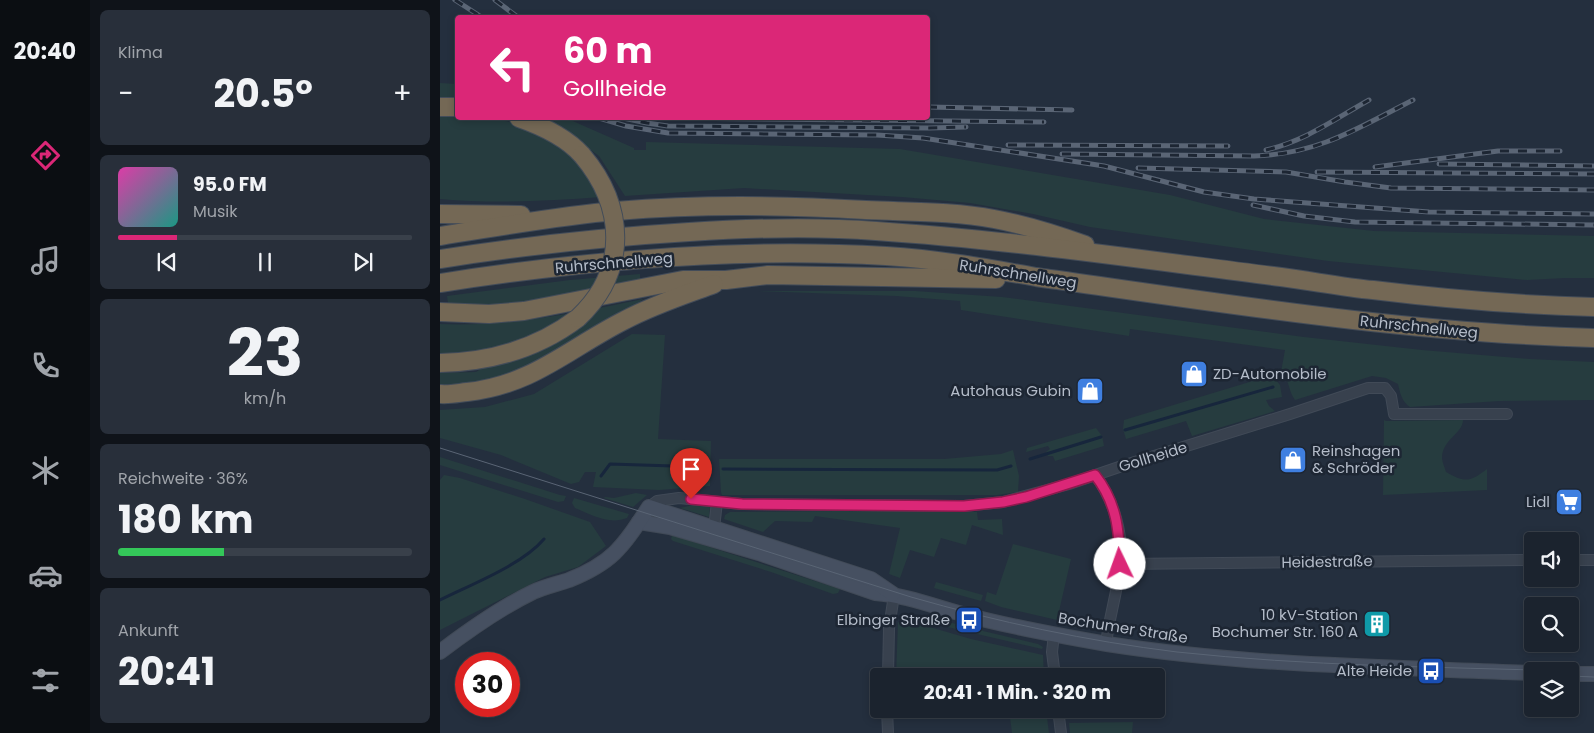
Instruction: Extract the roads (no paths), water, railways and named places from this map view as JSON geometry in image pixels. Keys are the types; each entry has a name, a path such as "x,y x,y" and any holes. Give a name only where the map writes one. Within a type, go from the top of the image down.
{"highway":[{"path":"440,107 455,107"},
{"path":"440,363 466,363 502,356 540,342 568,326 587,310 606,279 613,255 615,221 606,191 600,179 582,155 565,140 555,133 524,120"},
{"path":"440,236 554,218 616,211 708,206 817,206 933,212 992,218 1040,229 1116,256"},
{"path":"440,214 513,215 554,218"},
{"name":"Ruhrschnellweg","path":"440,258 504,248 635,235 742,229 873,230 975,239 1372,290 1504,302 1594,307"},
{"name":"Ruhrschnellweg","path":"440,283 503,273 622,260 752,254 886,256 1373,323 1490,334 1594,338"},
{"path":"440,312 489,314 524,311 683,280 726,280 768,275 1001,279 1036,277"},
{"path":"440,394 488,390 523,378 557,361 625,320 670,300 726,280"}],"main road":[{"path":"440,652 505,607 535,591 586,573 603,563 623,544 649,507 871,579 894,595"},
{"path":"639,522 670,527 759,553 874,593 894,595"},
{"name":"Bochumer Straße","path":"894,595 977,618 1054,634 1106,644 1187,655 1284,663 1524,673"},
{"path":"1579,674 1594,674"}],"street":[{"name":"Gollheide","path":"649,507 656,501 674,498 742,504 964,506 1003,502 1095,475 1368,388 1385,388 1391,396 1394,414 1507,414"},
{"path":"1095,475 1104,488 1112,506 1118,532 1120,564 1106,644"},
{"path":"714,528 717,502"},
{"name":"Heidestraße","path":"1120,564 1524,560"},
{"path":"1579,560 1594,560"},
{"path":"888,668 889,628 894,595"},
{"path":"1053,668 1052,652 1054,634"},
{"path":"887,718 888,733"},
{"path":"1059,718 1061,733"}],"waterway":[{"path":"1125,430 1273,387"},
{"path":"1030,459 1101,437"},
{"path":"601,476 610,464 705,467"},
{"path":"723,469 997,470 1011,466"},
{"path":"440,600 510,566 544,539"}],"tram line":[{"path":"440,448 911,597 977,615 1076,636 1143,648 1226,657 1373,665 1524,670"},
{"path":"1579,676 1594,677"}],"railway":[{"path":"455,0 478,15"},
{"path":"495,0 515,15"},
{"path":"1266,150 1307,135 1369,100"},
{"path":"1062,154 1254,156 1277,154 1318,145 1337,138 1413,100"},
{"path":"930,107 1072,110"},
{"path":"606,120 626,126 668,133 877,135 923,138 1104,166 1204,192 1254,199 1429,212 1594,214"},
{"path":"633,120 668,126 966,127"},
{"path":"854,120 1044,122"},
{"path":"1008,145 1228,146"},
{"path":"1375,167 1498,151 1560,151"},
{"path":"1439,164 1594,166"},
{"path":"1138,168 1286,172 1391,188 1594,190"},
{"path":"1317,172 1594,174"},
{"path":"1253,205 1304,216 1355,222 1594,225"}],"place":[{"name":"ZD-Automobile","path":"1194,374"},
{"name":"Autohaus Gubin","path":"1090,391"},
{"name":"Reinshagen & Schröder","path":"1293,460"},
{"name":"Lidl","path":"1569,502"},
{"name":"Elbinger Straße","path":"969,620"},
{"name":"10 kV-Station Bochumer Str. 160 A","path":"1377,624"},
{"name":"Alte Heide","path":"1431,671"}]}
